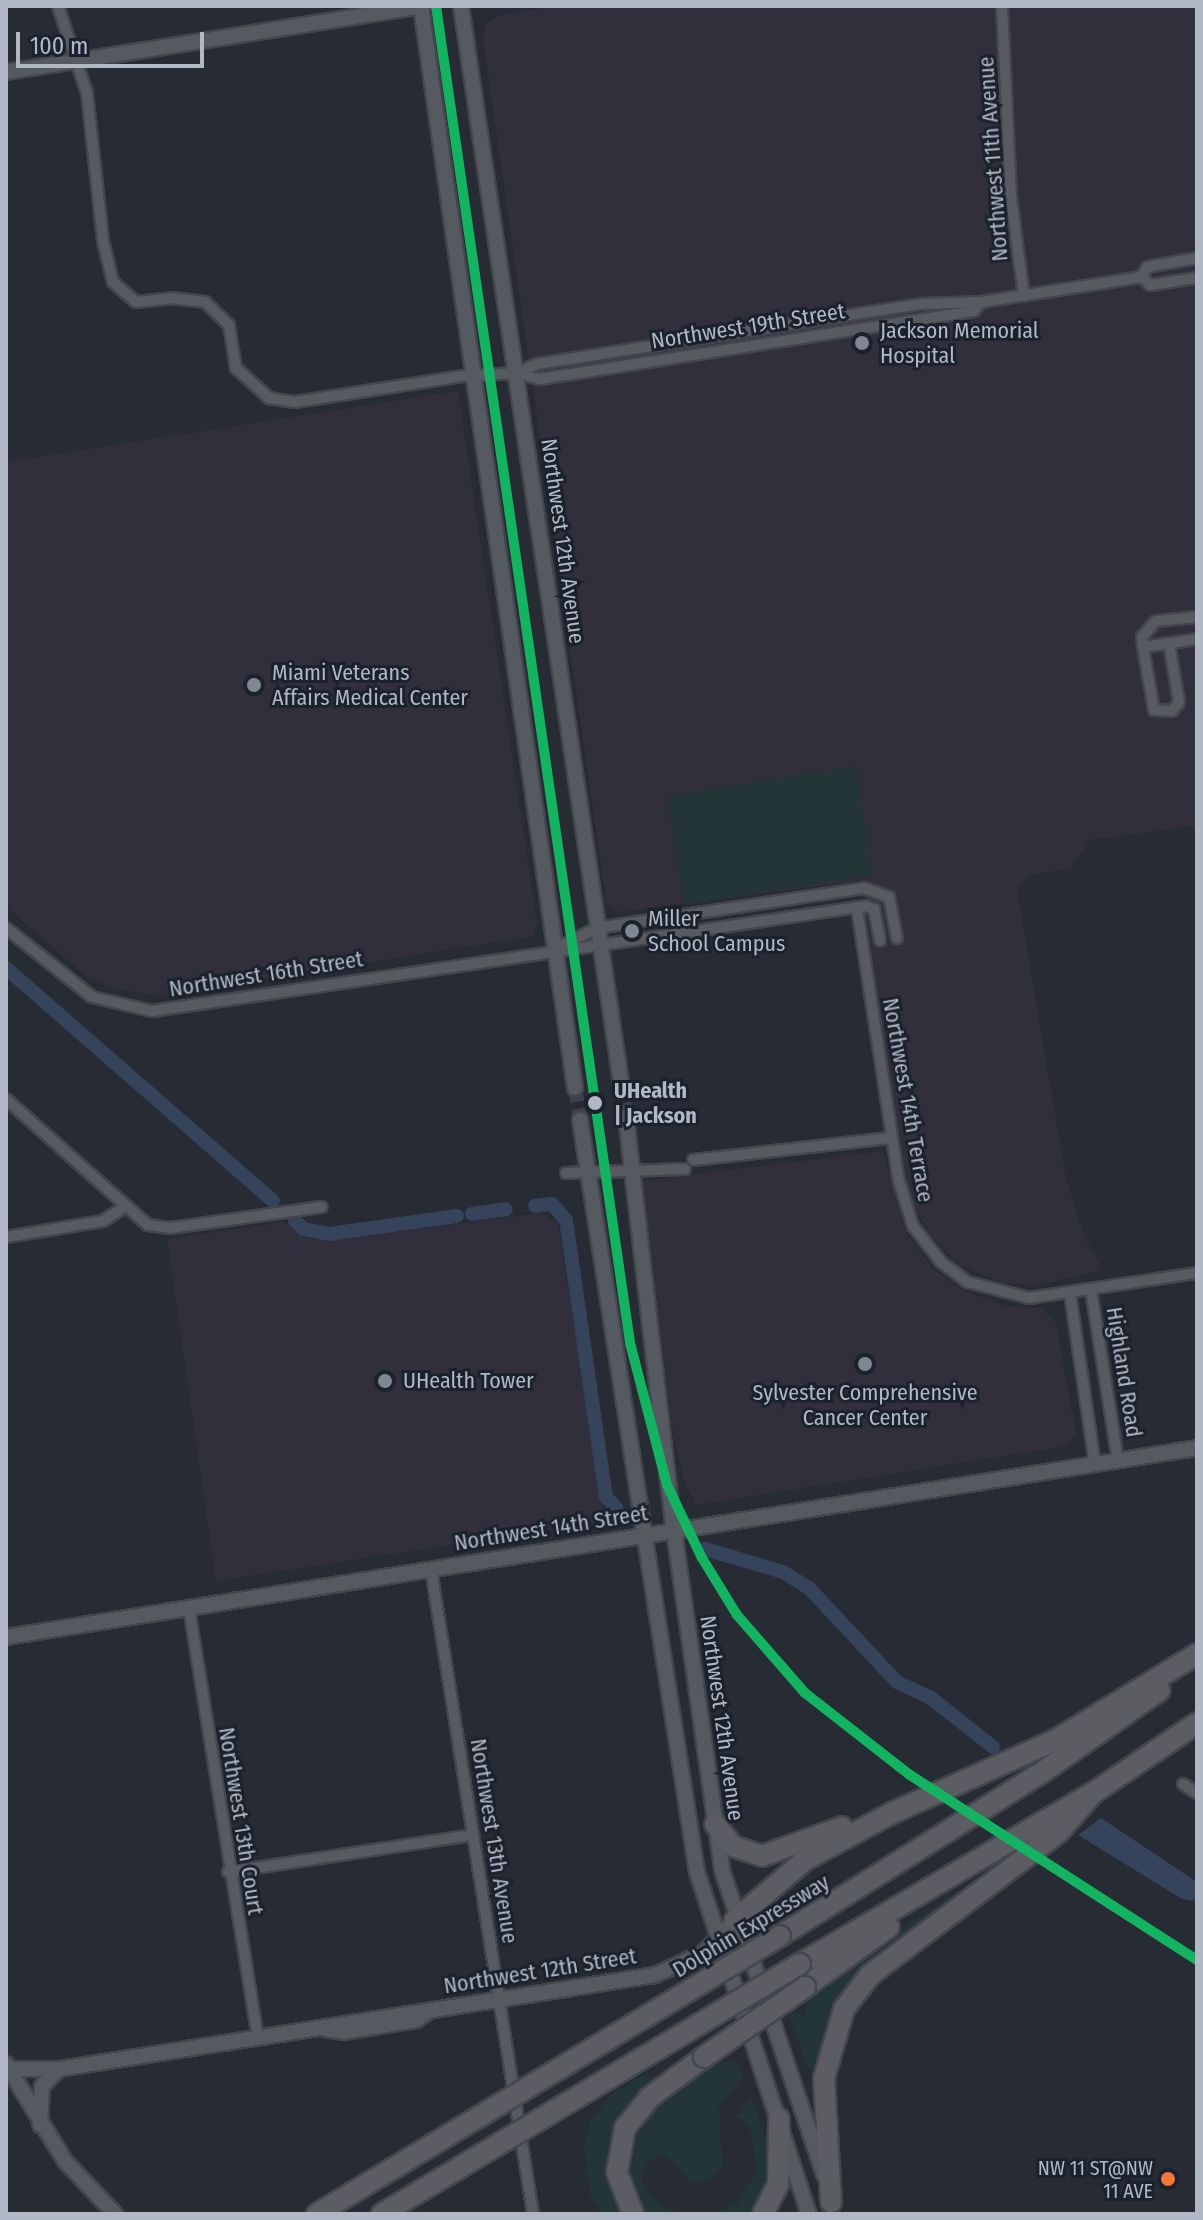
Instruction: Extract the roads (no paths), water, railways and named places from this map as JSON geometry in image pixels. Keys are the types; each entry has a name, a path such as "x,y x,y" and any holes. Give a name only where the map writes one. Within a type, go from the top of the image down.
{"highway":[{"path":"735,1920 805,1860 892,1813 1066,1734 1197,1656"},
{"name":"Dolphin Expressway","path":"317,2214 780,1936 1056,1764 1138,1708 1197,1656"},
{"path":"382,2214 800,1964 976,1864 1093,1793 1197,1723"},
{"path":"832,2208 824,2078 844,2009 870,1975 1058,1833 1093,1793"},
{"path":"715,1824 733,1846 770,1855 892,1813"},
{"path":"633,2214 617,2172 625,2128 650,2097 976,1864"},
{"path":"763,2214 778,2185 779,2119"}],"main road":[{"path":"6,72 422,6 477,375 575,1088"},
{"name":"Northwest 12th Avenue","path":"461,6 621,1082"},
{"name":"Northwest 12th Avenue","path":"626,1117 674,1531 715,1824 735,1920 796,2083 832,2208"},
{"path":"580,1120 687,1822 716,1941 779,2119 807,2211"},
{"name":"Northwest 14th Street","path":"6,1637 1197,1448"},
{"name":"Northwest 12th Street","path":"7,2067 59,2069 323,2029 343,2021 429,2011 669,1972 716,1941 735,1920"},
{"path":"7,2067 40,2126 79,2178 115,2214"},
{"path":"40,2126 42,2086 59,2069"}],"street":[{"path":"58,6 74,61"},
{"path":"992,6 1002,20"},
{"name":"Northwest 11th Avenue","path":"1002,6 1011,197 1024,296"},
{"name":"Northwest 19th Street","path":"74,61 88,98 103,241 113,282 136,302 205,302 229,325 236,368 269,398 295,402 477,375 517,373 540,379 974,311 981,302"},
{"name":"Northwest 19th Street","path":"1142,277 1147,267 1197,258"},
{"name":"Northwest 19th Street","path":"517,373 537,364 921,304 981,302 1142,277"},
{"name":"Northwest 19th Street","path":"1142,277 1150,285 1197,278"},
{"path":"1169,643 1179,702 1172,711 1154,710 1143,647 1149,625 1197,617"},
{"path":"1143,647 1197,639"},
{"name":"Northwest 16th Street","path":"557,948 597,928 870,888 889,897 897,938"},
{"path":"857,908 874,909 880,940"},
{"name":"Northwest 16th Street","path":"6,928 92,997 152,1011 557,948 601,948 857,908"},
{"name":"Northwest 14th Terrace","path":"857,908 890,1138 908,1215 941,1262 996,1293 1029,1298 1197,1273"},
{"path":"6,1099 123,1208 148,1225 170,1228 322,1207"},
{"path":"566,1173 587,1170 634,1172 890,1138"},
{"path":"6,1237 103,1221 123,1208"},
{"name":"Highland Road","path":"1091,1290 1118,1461"},
{"name":"Highland Road","path":"1070,1293 1095,1464"},
{"name":"Northwest 13th Avenue","path":"431,1569 533,2214"},
{"name":"Northwest 13th Court","path":"189,1608 228,1872 258,2039"},
{"path":"1183,1784 1197,1793"},
{"path":"228,1872 473,1835"}],"water":[{"path":"1101,1818 1197,1882 1197,1901 1182,1899 1078,1835"}],"waterway":[{"path":"6,968 273,1201"},
{"path":"535,1206 552,1204 566,1220 606,1497 617,1509"},
{"path":"472,1214 506,1209"},
{"path":"295,1221 304,1229 329,1234 457,1216"},
{"path":"705,1549 783,1572 809,1588 897,1682 931,1698 993,1747"}],"tunnel":[{"path":"621,1082 626,1117"},
{"path":"575,1088 580,1120"}],"place":[{"name":"Jackson Memorial Hospital","path":"862,343"},
{"name":"Miami Veterans Affairs Medical Center","path":"254,685"},
{"name":"Miller School Campus","path":"632,931"},
{"name":"UHealth | Jackson","path":"595,1103"},
{"name":"Sylvester Comprehensive Cancer Center","path":"865,1364"},
{"name":"UHealth Tower","path":"385,1381"},
{"name":"NW 11 ST@NW 11 AVE","path":"1168,2179"}]}
